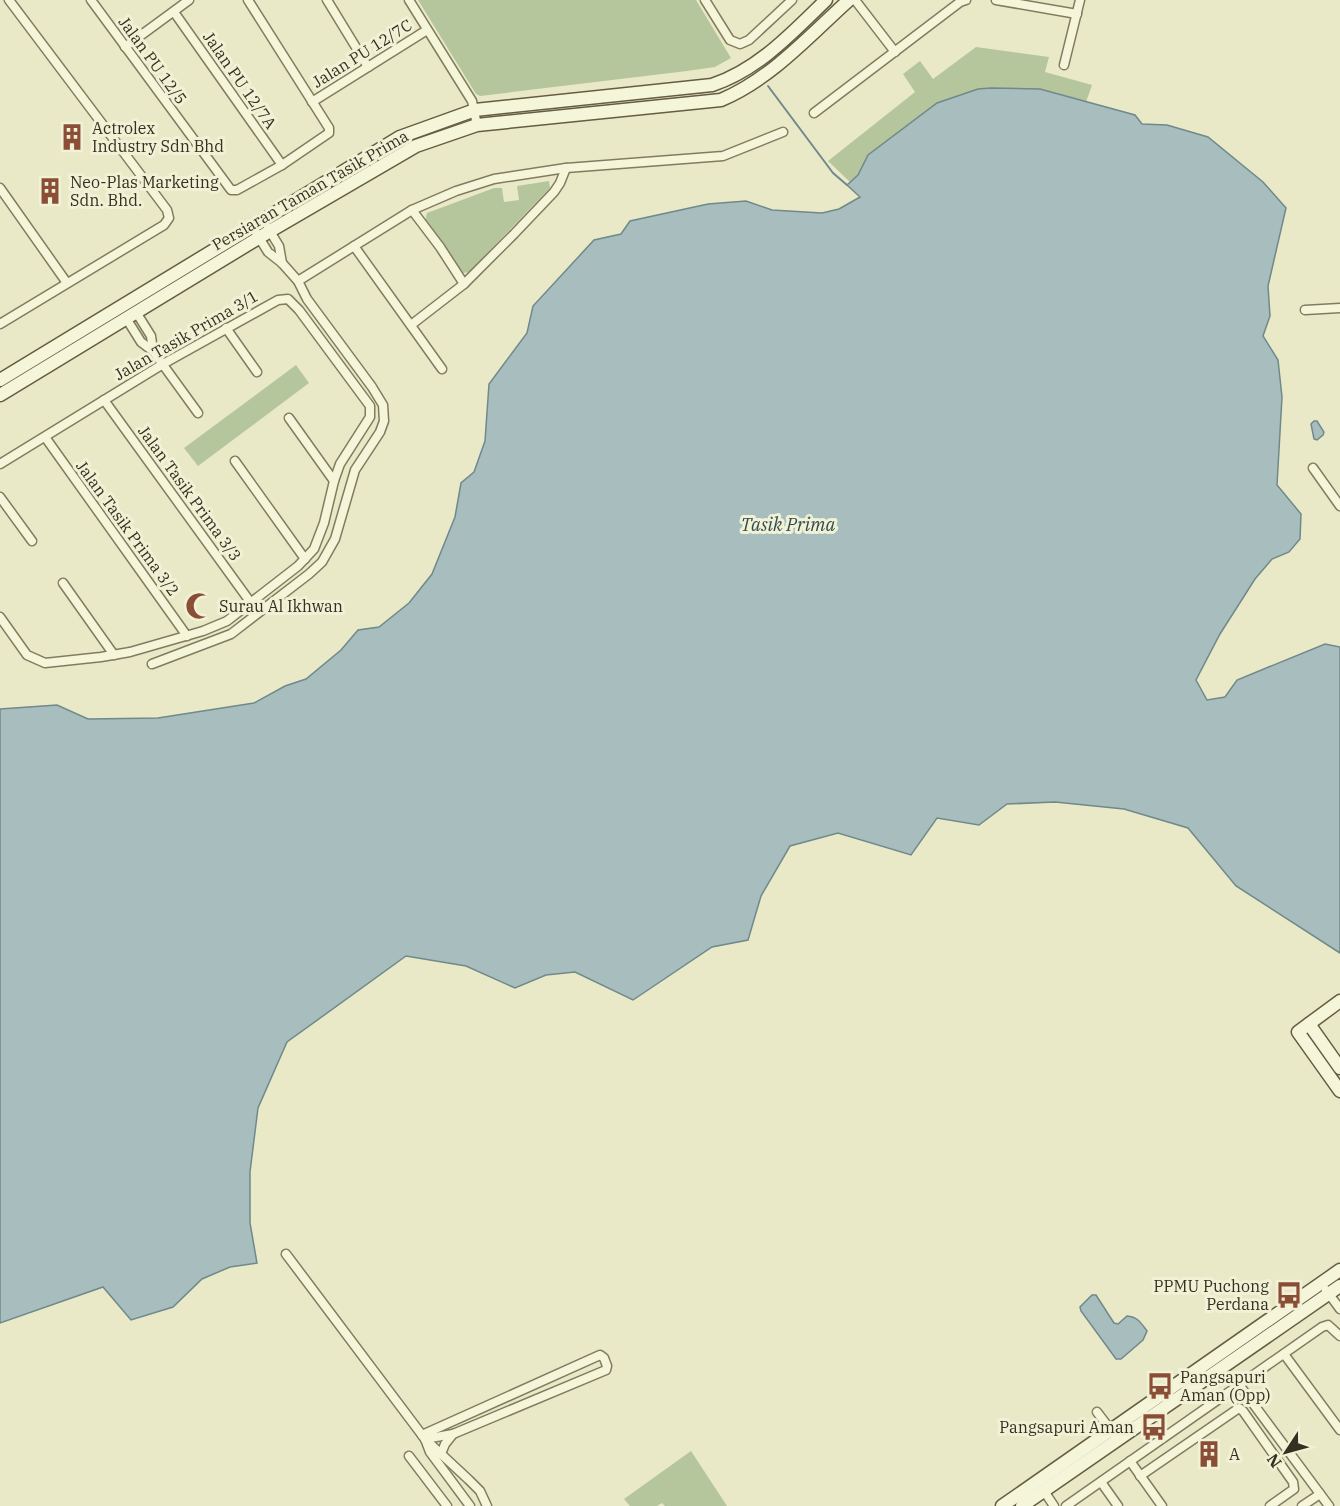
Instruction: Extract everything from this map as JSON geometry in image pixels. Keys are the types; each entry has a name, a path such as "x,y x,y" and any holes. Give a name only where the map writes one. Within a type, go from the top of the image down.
{"main road":[{"name":"Persiaran Taman Tasik Prima","path":"0,380 400,136 475,110 712,85 727,80 779,46 826,0"},
{"name":"Persiaran Taman Tasik Prima","path":"0,395 416,146 477,125 721,100 762,78 849,0"},
{"path":"1340,1001 1298,1032 1340,1090"},
{"path":"1309,1024 1340,1068"},
{"path":"1002,1506 1114,1434 1334,1284"},
{"path":"1022,1506 1114,1434"}],"street":[{"path":"0,324 164,225 169,218 167,210 9,0"},
{"name":"Jalan PU 12/5","path":"92,0 231,190 237,190 282,165 329,133 329,128 312,102"},
{"path":"125,46 189,0"},
{"path":"248,0 312,102"},
{"path":"327,0 368,68"},
{"path":"409,0 472,101 477,125"},
{"path":"705,0 730,40 740,44 749,40 792,0"},
{"path":"855,0 896,52"},
{"path":"814,113 960,2 966,0"},
{"path":"996,0 1077,14"},
{"path":"1064,65 1080,0"},
{"name":"Jalan PU 12/7A","path":"174,12 282,165"},
{"name":"Jalan PU 12/7C","path":"312,102 427,30"},
{"path":"298,281 412,210 456,191 494,179 566,168 723,156 783,132"},
{"path":"411,325 464,284 554,192 566,168"},
{"path":"0,188 67,283"},
{"path":"412,210 464,284"},
{"path":"152,664 231,634 322,562 335,539 355,470 380,432 384,421 383,405 372,387 307,299 298,281 282,263 279,246 265,235 258,223"},
{"path":"354,246 441,369"},
{"name":"Jalan Tasik Prima 3/1","path":"0,464 163,364 270,304 288,299 299,310 370,406 370,417 340,464 324,523 314,549 305,559 227,621 187,636 114,655 45,663 27,655 0,617"},
{"path":"1305,310 1340,308"},
{"path":"131,315 151,336 153,351 198,412"},
{"path":"226,328 257,372"},
{"name":"Jalan Tasik Prima 3/3","path":"104,400 251,603"},
{"path":"289,418 334,481"},
{"name":"Jalan Tasik Prima 3/2","path":"45,437 187,636"},
{"path":"235,461 305,559"},
{"path":"1313,468 1340,506"},
{"path":"0,497 32,541"},
{"path":"63,583 114,655"},
{"path":"286,1254 424,1437 480,1491 487,1506"},
{"path":"1334,1284 1340,1309"},
{"path":"1066,1506 1322,1327 1329,1325 1340,1336"},
{"path":"1284,1354 1340,1430"},
{"path":"600,1355 608,1366 606,1370 453,1434 424,1437 600,1355"},
{"path":"1240,1386 1329,1506"},
{"path":"1140,1476 1239,1408 1244,1411 1293,1482 1294,1489 1270,1506"},
{"path":"1097,1412 1114,1434"},
{"path":"441,1454 453,1434"},
{"path":"424,1437 430,1452 470,1506"},
{"path":"409,1456 447,1506"},
{"path":"1130,1461 1162,1506"},
{"path":"1101,1482 1118,1506"},
{"path":"1044,1491 1054,1506"},
{"path":"1302,1506 1320,1494"}],"green space":[{"path":"418,0 696,0 731,58 715,67 480,96 476,94"},
{"path":"976,47 1049,57 1045,72 1092,85 1086,102 1040,89 978,89 868,155 858,175 850,182 828,161 915,92 903,74 920,61 933,79"},
{"path":"549,181 550,188 469,272 463,273 425,222 427,213 494,188 502,188 504,202 519,200 517,186"},
{"path":"296,365 309,383 198,466 184,448"},
{"path":"691,1451 727,1506 665,1506 662,1503 657,1506 630,1506 624,1499"}],"water":[{"name":"Tasik Prima","path":"978,89 1040,89 1135,115 1142,124 1167,125 1208,137 1263,182 1286,208 1268,286 1270,316 1263,336 1278,360 1282,397 1277,485 1301,514 1300,539 1289,552 1272,559 1255,579 1220,634 1196,680 1207,700 1225,697 1237,680 1325,644 1340,647 1340,953 1236,886 1188,828 1124,809 1055,802 1007,804 979,825 937,818 911,855 838,833 790,846 761,896 748,940 712,947 633,1000 575,972 546,975 515,988 466,966 406,956 287,1042 258,1108 250,1172 250,1223 257,1263 230,1267 202,1279 173,1307 131,1320 103,1287 0,1323 0,709 57,705 88,719 158,718 254,703 285,686 306,679 341,650 358,630 379,627 409,603 432,574 455,517 461,483 474,472 485,441 489,384 527,333 533,306 594,240 621,234 630,221 708,204 746,201 772,210 822,213 839,209 860,197 847,185 858,175 868,155 937,103"},
{"path":"1317,421 1324,432 1317,440 1314,439 1311,424"},
{"path":"1092,1295 1096,1295 1114,1323 1118,1324 1127,1316 1139,1321 1147,1331 1143,1340 1121,1359 1116,1359 1081,1311 1080,1307"}],"waterway":[{"path":"768,86 833,173 847,185"}],"place":[{"name":"Actrolex Industry Sdn Bhd","path":"72,137"},
{"name":"Neo-Plas Marketing Sdn. Bhd.","path":"50,191"},
{"name":"Surau Al Ikhwan","path":"199,606"},
{"name":"PPMU Puchong Perdana","path":"1289,1295"},
{"name":"Pangsapuri Aman (Opp)","path":"1160,1386"},
{"name":"Pangsapuri Aman","path":"1154,1427"},
{"name":"A","path":"1209,1454"}]}
